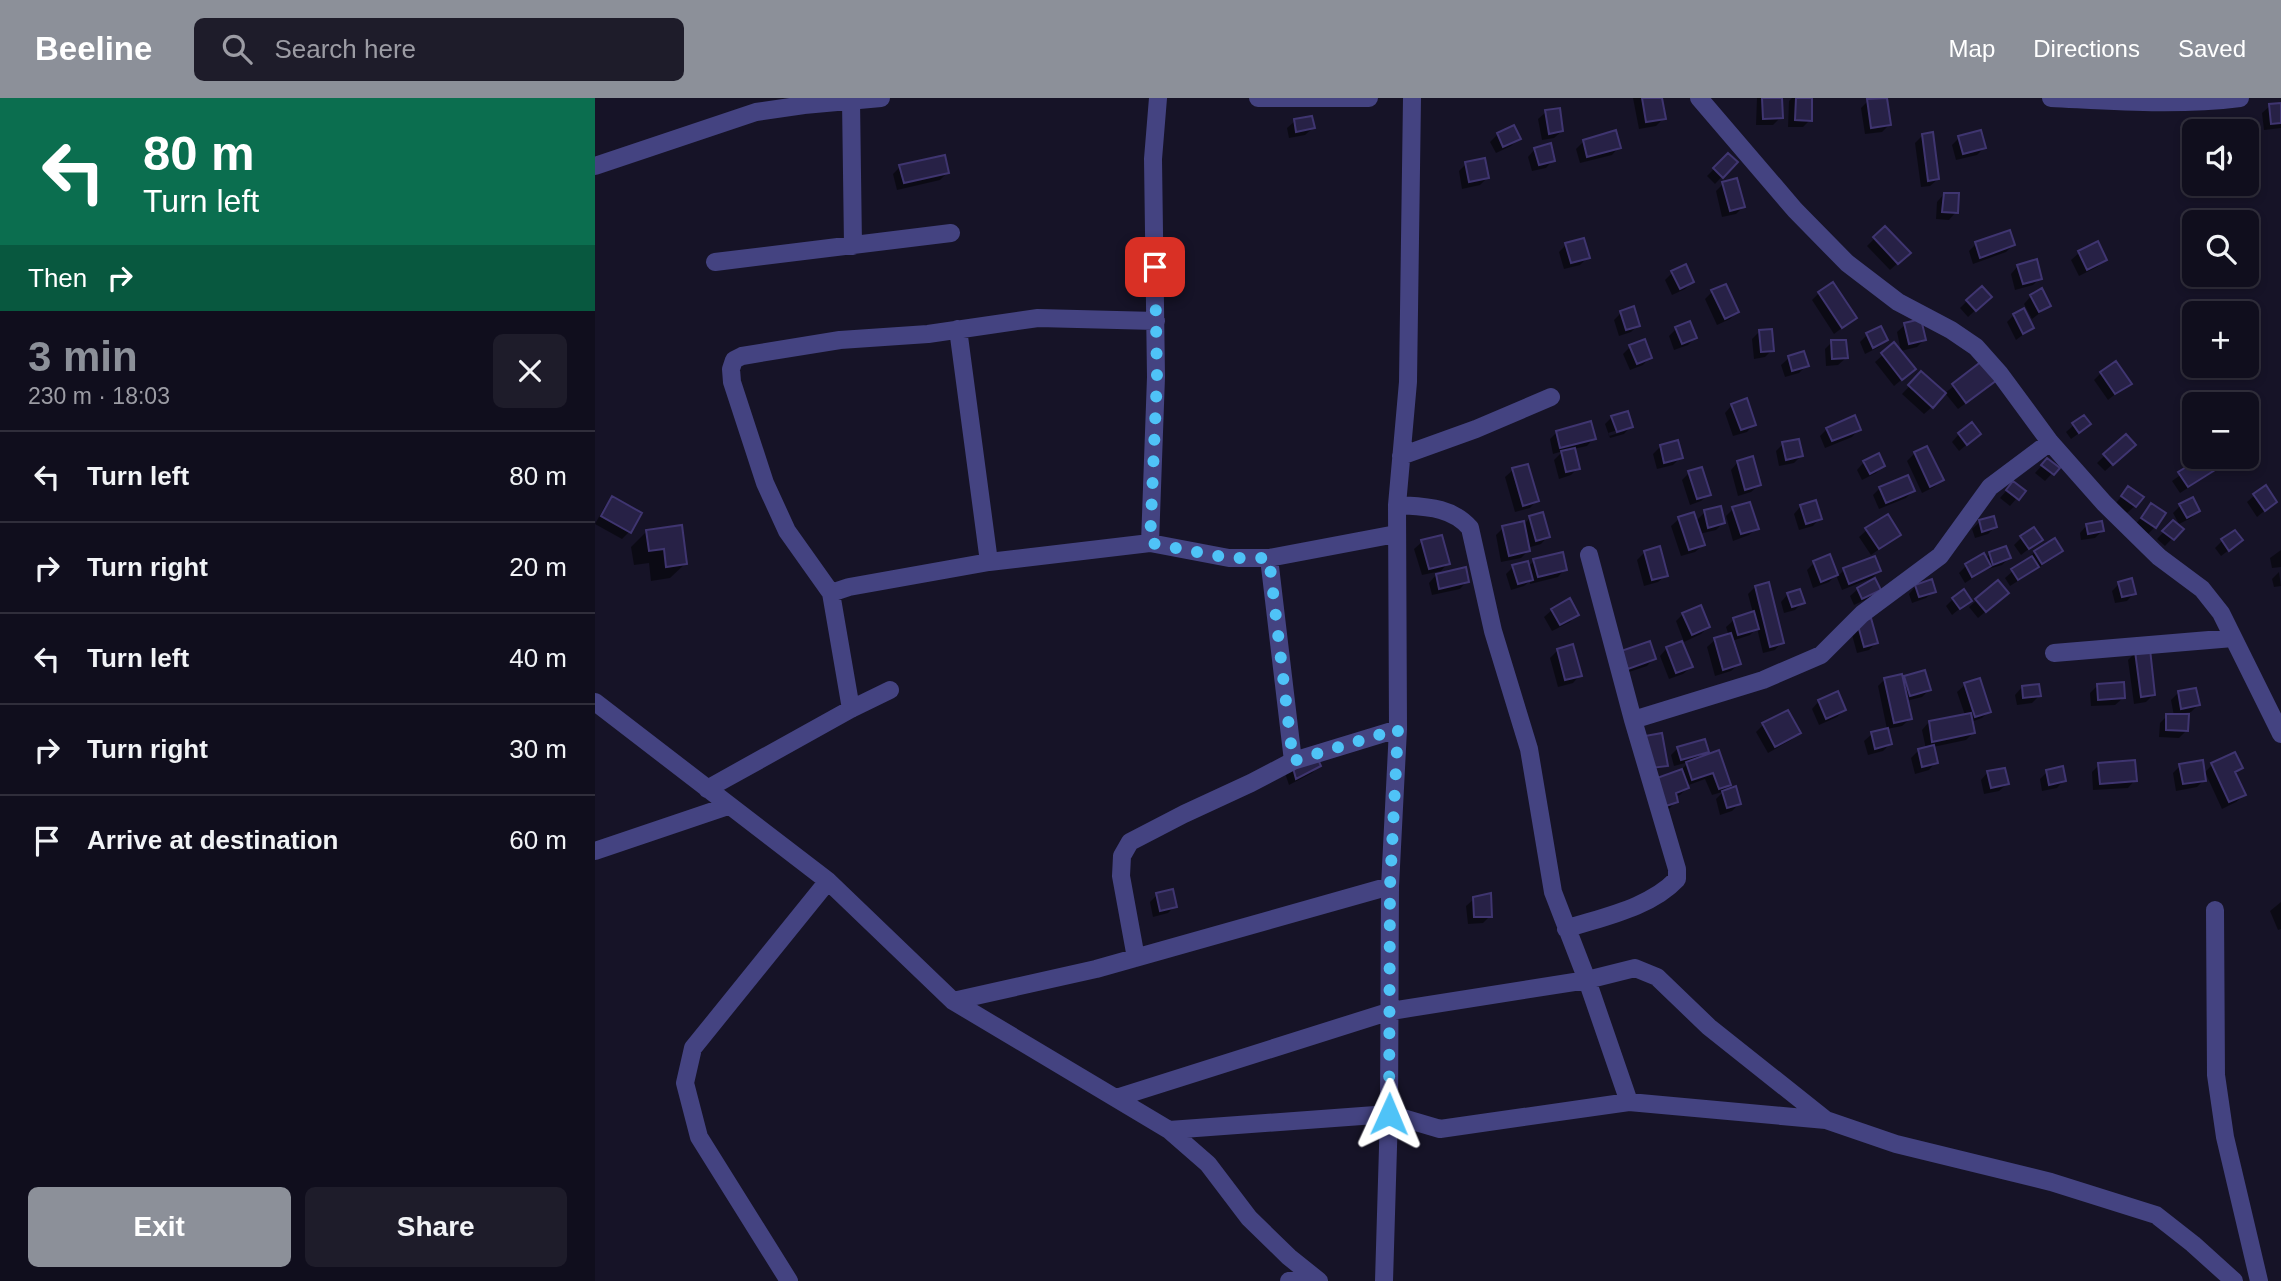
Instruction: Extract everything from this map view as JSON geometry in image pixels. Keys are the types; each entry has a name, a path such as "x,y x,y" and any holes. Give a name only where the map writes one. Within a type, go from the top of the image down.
{"street":[{"path":"756,112 769,98"},
{"path":"595,166 756,112 881,98"},
{"path":"1150,543 1157,377 1153,159 1158,98"},
{"path":"1258,98 1369,98"},
{"path":"1384,1281 1391,1011 1390,886 1398,729 1397,505 1408,382 1412,98"},
{"path":"1699,98 1795,210 1847,263 1898,302 1951,330 1976,347 2000,374 2050,442 2103,503 2159,557 2202,589 2221,614 2281,734"},
{"path":"2052,98 2163,103 2212,102 2240,98"},
{"path":"851,100 853,246"},
{"path":"715,262 951,233"},
{"path":"851,709 831,593 787,531 765,482 732,382 731,369 734,360 742,356 840,340 928,334 1038,318 1156,321"},
{"path":"958,329 989,562"},
{"path":"1401,456 1476,429 1551,397"},
{"path":"1633,720 1763,680 1821,655 1862,614 1940,556 1990,487 2050,442"},
{"path":"1397,505 1440,509 1461,519 1469,528 1493,631 1529,749 1553,892 1629,1102"},
{"path":"831,593 849,587 989,562 1150,543 1229,558 1269,558 1397,534"},
{"path":"1566,929 1642,903 1669,888 1677,879 1677,869 1633,720 1589,555"},
{"path":"1269,558 1293,761"},
{"path":"2054,653 2233,638"},
{"path":"707,789 890,690"},
{"path":"595,702 828,881 953,1001 1168,1130 1207,1164 1249,1218 1316,1279"},
{"path":"1136,958 1121,876 1122,856 1130,842 1293,761 1398,729"},
{"path":"595,851 728,806"},
{"path":"789,1281 699,1137 685,1083 693,1048 828,881"},
{"path":"953,1001 1136,958 1390,886"},
{"path":"2215,910 2216,1075 2225,1137 2259,1281"},
{"path":"1116,1098 1391,1011 1587,980 1635,968 1657,977 1709,1027 1826,1121"},
{"path":"1168,1130 1389,1114 1440,1129 1629,1102 1826,1121 1896,1144 2051,1182 2155,1215 2234,1281"},
{"path":"1289,1281 1316,1279"}],"building":[{"path":"1642,98 1662,98 1666,119 1646,122"},
{"path":"1762,98 1782,98 1783,118 1763,119"},
{"path":"1796,98 1812,98 1812,121 1795,120"},
{"path":"1887,98 1891,125 1871,128 1867,99"},
{"path":"2281,103 2281,123 2271,124 2269,104"},
{"path":"1560,108 1563,131 1549,134 1545,110"},
{"path":"1312,116 1315,128 1296,132 1294,119"},
{"path":"1514,125 1521,139 1503,147 1497,133"},
{"path":"1616,130 1621,148 1587,157 1583,140"},
{"path":"1981,130 1986,148 1963,154 1958,136"},
{"path":"1933,132 1939,179 1928,181 1922,134"},
{"path":"1551,143 1555,161 1539,165 1534,148"},
{"path":"1728,153 1738,162 1723,178 1713,168"},
{"path":"945,155 949,173 904,183 899,165"},
{"path":"1485,158 1489,178 1469,182 1465,162"},
{"path":"1737,178 1745,207 1730,211 1722,182"},
{"path":"1944,193 1959,193 1958,213 1942,212"},
{"path":"1885,226 1911,253 1898,264 1873,237"},
{"path":"2010,230 2015,245 1980,258 1975,242"},
{"path":"1584,238 1590,258 1571,263 1565,243"},
{"path":"2098,241 2107,260 2087,270 2078,251"},
{"path":"2037,259 2042,279 2023,284 2017,265"},
{"path":"1686,264 1694,282 1680,289 1671,271"},
{"path":"1833,282 1857,318 1842,328 1818,292"},
{"path":"1726,284 1739,312 1725,319 1711,290"},
{"path":"1982,286 1992,297 1976,311 1966,300"},
{"path":"2042,288 2051,306 2039,312 2030,295"},
{"path":"1634,306 1640,326 1626,330 1620,311"},
{"path":"2024,308 2034,328 2023,334 2013,314"},
{"path":"1921,319 1926,340 1909,344 1904,323"},
{"path":"1690,321 1697,338 1682,344 1675,327"},
{"path":"1881,326 1888,340 1873,348 1866,333"},
{"path":"1772,329 1774,351 1761,352 1759,330"},
{"path":"1645,339 1652,358 1637,364 1629,345"},
{"path":"1831,340 1846,340 1848,358 1832,359"},
{"path":"1894,342 1916,369 1902,380 1881,353"},
{"path":"1804,351 1809,366 1792,371 1788,356"},
{"path":"1982,361 1997,380 1966,403 1952,384"},
{"path":"2116,361 2132,384 2115,394 2100,372"},
{"path":"1921,371 1946,393 1933,408 1908,385"},
{"path":"1747,398 1756,425 1741,430 1731,404"},
{"path":"1628,411 1633,427 1617,432 1611,416"},
{"path":"1855,415 1861,430 1832,441 1826,428"},
{"path":"2084,415 2091,424 2079,433 2072,423"},
{"path":"1591,421 1596,439 1560,448 1556,431"},
{"path":"1972,422 1981,434 1967,445 1958,433"},
{"path":"2126,434 2136,445 2113,465 2103,454"},
{"path":"1799,439 1803,456 1786,460 1782,442"},
{"path":"1678,440 1683,458 1664,463 1660,445"},
{"path":"1927,446 1944,480 1930,487 1914,452"},
{"path":"1575,448 1580,469 1566,472 1561,451"},
{"path":"1879,453 1885,466 1870,474 1863,461"},
{"path":"1753,456 1761,485 1745,490 1737,461"},
{"path":"2047,458 2060,468 2054,475 2041,465"},
{"path":"1528,464 1539,501 1523,506 1512,468"},
{"path":"1702,467 1711,495 1697,499 1688,471"},
{"path":"2183,469 2217,469 2188,487 2178,472"},
{"path":"1908,475 1915,491 1886,503 1879,487"},
{"path":"2013,481 2026,491 2019,500 2006,490"},
{"path":"2266,485 2277,502 2265,511 2253,494"},
{"path":"2128,486 2144,497 2136,507 2121,496"},
{"path":"612,496 642,513 631,533 601,516"},
{"path":"2193,497 2200,511 2187,518 2179,504"},
{"path":"1816,500 1822,519 1806,524 1800,505"},
{"path":"1750,502 1759,529 1741,534 1732,507"},
{"path":"2151,503 2166,513 2156,528 2141,518"},
{"path":"1721,506 1725,523 1708,528 1704,510"},
{"path":"1543,512 1550,537 1536,541 1529,516"},
{"path":"1694,512 1705,545 1689,550 1678,517"},
{"path":"1888,514 1901,535 1879,549 1865,528"},
{"path":"1994,516 1997,527 1982,532 1979,520"},
{"path":"2173,520 2184,529 2174,540 2162,531"},
{"path":"1524,521 1530,551 1509,556 1502,526"},
{"path":"2102,521 2104,531 2088,534 2086,524"},
{"path":"682,525 687,564 666,567 664,549 649,551 646,530"},
{"path":"2034,527 2043,540 2029,549 2020,536"},
{"path":"2235,530 2243,540 2229,551 2221,539"},
{"path":"1442,535 1450,564 1429,569 1421,540"},
{"path":"2055,538 2063,551 2042,564 2034,551"},
{"path":"1660,546 1668,576 1652,580 1644,551"},
{"path":"2006,546 2011,558 1993,565 1989,552"},
{"path":"1563,552 1567,570 1538,577 1533,559"},
{"path":"1984,553 1991,566 1972,577 1965,564"},
{"path":"1830,554 1838,575 1821,582 1813,561"},
{"path":"1875,556 1881,571 1849,584 1843,568"},
{"path":"2032,556 2039,567 2018,580 2011,569"},
{"path":"1528,561 1533,580 1518,584 1512,565"},
{"path":"1466,567 1469,582 1439,589 1436,574"},
{"path":"1875,578 1881,590 1862,599 1857,588"},
{"path":"2132,578 2136,594 2122,597 2118,582"},
{"path":"1932,579 1936,592 1919,597 1915,585"},
{"path":"1998,580 2009,593 1986,612 1975,599"},
{"path":"1769,582 1784,643 1770,647 1755,586"},
{"path":"1800,589 1805,603 1792,607 1787,593"},
{"path":"1964,589 1972,601 1960,609 1952,598"},
{"path":"1570,598 1579,615 1560,625 1551,609"},
{"path":"1701,605 1710,627 1692,635 1682,613"},
{"path":"1754,611 1759,629 1738,635 1733,618"},
{"path":"1871,618 1878,643 1864,647 1857,622"},
{"path":"1731,633 1741,664 1723,670 1714,638"},
{"path":"1650,641 1656,659 1628,669 1621,651"},
{"path":"1682,641 1693,667 1676,673 1666,647"},
{"path":"1573,644 1582,676 1565,680 1557,649"},
{"path":"2150,649 2155,695 2141,697 2135,651"},
{"path":"1925,670 1931,690 1910,696 1904,676"},
{"path":"1902,674 1912,719 1894,723 1884,678"},
{"path":"1980,678 1991,712 1975,717 1964,683"},
{"path":"2124,682 2125,698 2098,700 2097,684"},
{"path":"2039,684 2041,696 2023,698 2022,686"},
{"path":"2196,688 2200,705 2181,709 2178,691"},
{"path":"1838,691 1846,710 1826,719 1818,700"},
{"path":"1788,710 1801,733 1775,747 1762,723"},
{"path":"1971,713 1975,733 1932,742 1929,721"},
{"path":"2166,714 2189,714 2188,731 2166,730"},
{"path":"1888,728 1892,744 1875,749 1871,732"},
{"path":"1662,733 1668,766 1651,768 1645,736"},
{"path":"1705,739 1709,752 1681,760 1677,747"},
{"path":"1934,745 1938,763 1922,767 1918,749"},
{"path":"1719,750 1731,785 1719,789 1713,773 1692,780 1686,762"},
{"path":"2235,752 2243,768 2235,772 2246,795 2229,802 2211,763"},
{"path":"1316,755 1321,766 1296,779 1292,764"},
{"path":"2135,760 2137,781 2100,784 2098,763"},
{"path":"2203,760 2206,781 2183,784 2179,764"},
{"path":"2063,766 2066,781 2049,785 2046,770"},
{"path":"2005,768 2009,784 1991,788 1987,771"},
{"path":"1682,769 1689,788 1676,793 1678,802 1663,807 1654,779"},
{"path":"1736,786 1741,804 1727,808 1722,791"},
{"path":"1173,889 1177,907 1160,911 1156,893"},
{"path":"1491,893 1492,917 1474,917 1473,897"}],"route":[{"path":"1155,267 1157,377 1150,543 1229,558 1269,558 1293,761 1398,729 1390,886 1389,1114"}]}
